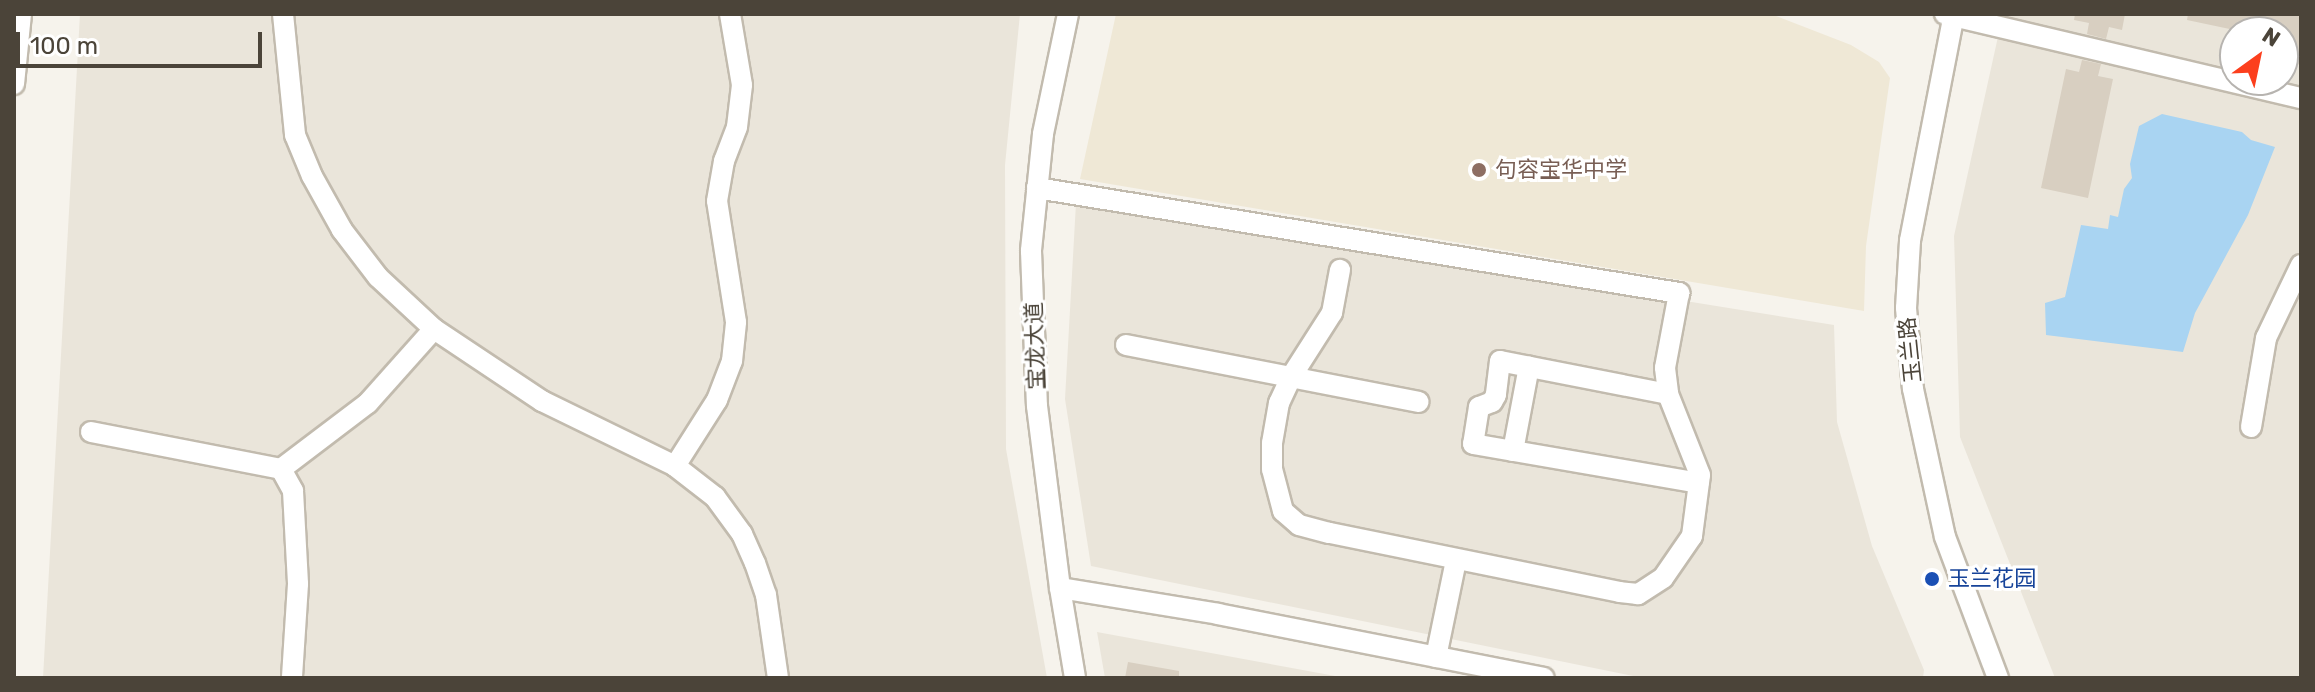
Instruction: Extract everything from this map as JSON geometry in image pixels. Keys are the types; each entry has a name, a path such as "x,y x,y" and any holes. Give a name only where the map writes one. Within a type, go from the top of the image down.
{"street":[{"path":"14,84 21,14"},
{"path":"283,14 295,135 312,176 342,230 378,277 434,329 542,401 675,466 715,497 742,534 766,595 778,678"},
{"path":"675,466 717,400 732,361 736,322 717,201 724,161 737,127 742,85 730,14"},
{"name":"宝龙大道","path":"1068,14 1043,134 1031,251 1037,406 1060,588 1075,678"},
{"path":"1951,15 2193,69 2301,98"},
{"name":"玉兰路","path":"1951,15 1910,241 1906,308 1913,389 1945,537 1998,678"},
{"path":"1037,188 1679,293 1665,368 1668,394 1694,455 1699,483 1697,512 1686,547 1663,578 1638,594 1329,533 1299,525 1283,511 1272,469 1272,443 1279,403 1291,377 1332,313 1340,270"},
{"path":"2251,427 2266,338 2301,265"},
{"path":"91,432 281,469 368,403 434,329"},
{"path":"1126,345 1419,402"},
{"path":"1668,394 1500,361 1496,395 1492,402 1479,407 1473,444 1699,483"},
{"path":"1513,451 1529,366"},
{"path":"281,469 293,491 298,584 292,678"},
{"path":"1436,657 1456,560"},
{"path":"1060,588 1233,617 1544,678"}],"shaded area":[{"path":"80,14 1020,14 1005,165 1006,449 1047,678 43,678"},
{"name":"句容宝华中学","path":"1116,14 1771,14 1851,45 1879,62 1890,78 1866,246 1864,311 1080,179"},
{"path":"2003,14 2301,14 2301,678 2055,678 1960,437 1954,236"},
{"path":"1076,203 1834,325 1837,422 1872,546 1924,670 1923,678 1643,678 1091,566 1065,399"},
{"path":"1097,632 1346,678 1105,678"}],"water":[{"path":"2162,114 2242,132 2251,140 2275,147 2248,215 2195,313 2183,352 2046,335 2045,303 2065,297 2081,225 2108,229 2110,215 2118,217 2124,189 2132,178 2130,164 2139,126"}],"building":[{"path":"2075,14 2125,14 2122,30 2109,27 2106,39 2087,34 2089,23 2074,20"},
{"path":"2188,14 2301,14 2301,65 2299,16 2219,16 2219,27 2187,20"},
{"path":"2082,60 2101,64 2098,76 2113,79 2088,198 2041,188 2066,69 2079,72"},
{"path":"1128,662 1179,671 1179,678 1125,678"}],"place":[{"name":"句容宝华中学","path":"1479,170"},
{"name":"玉兰花园","path":"1932,579"}]}
